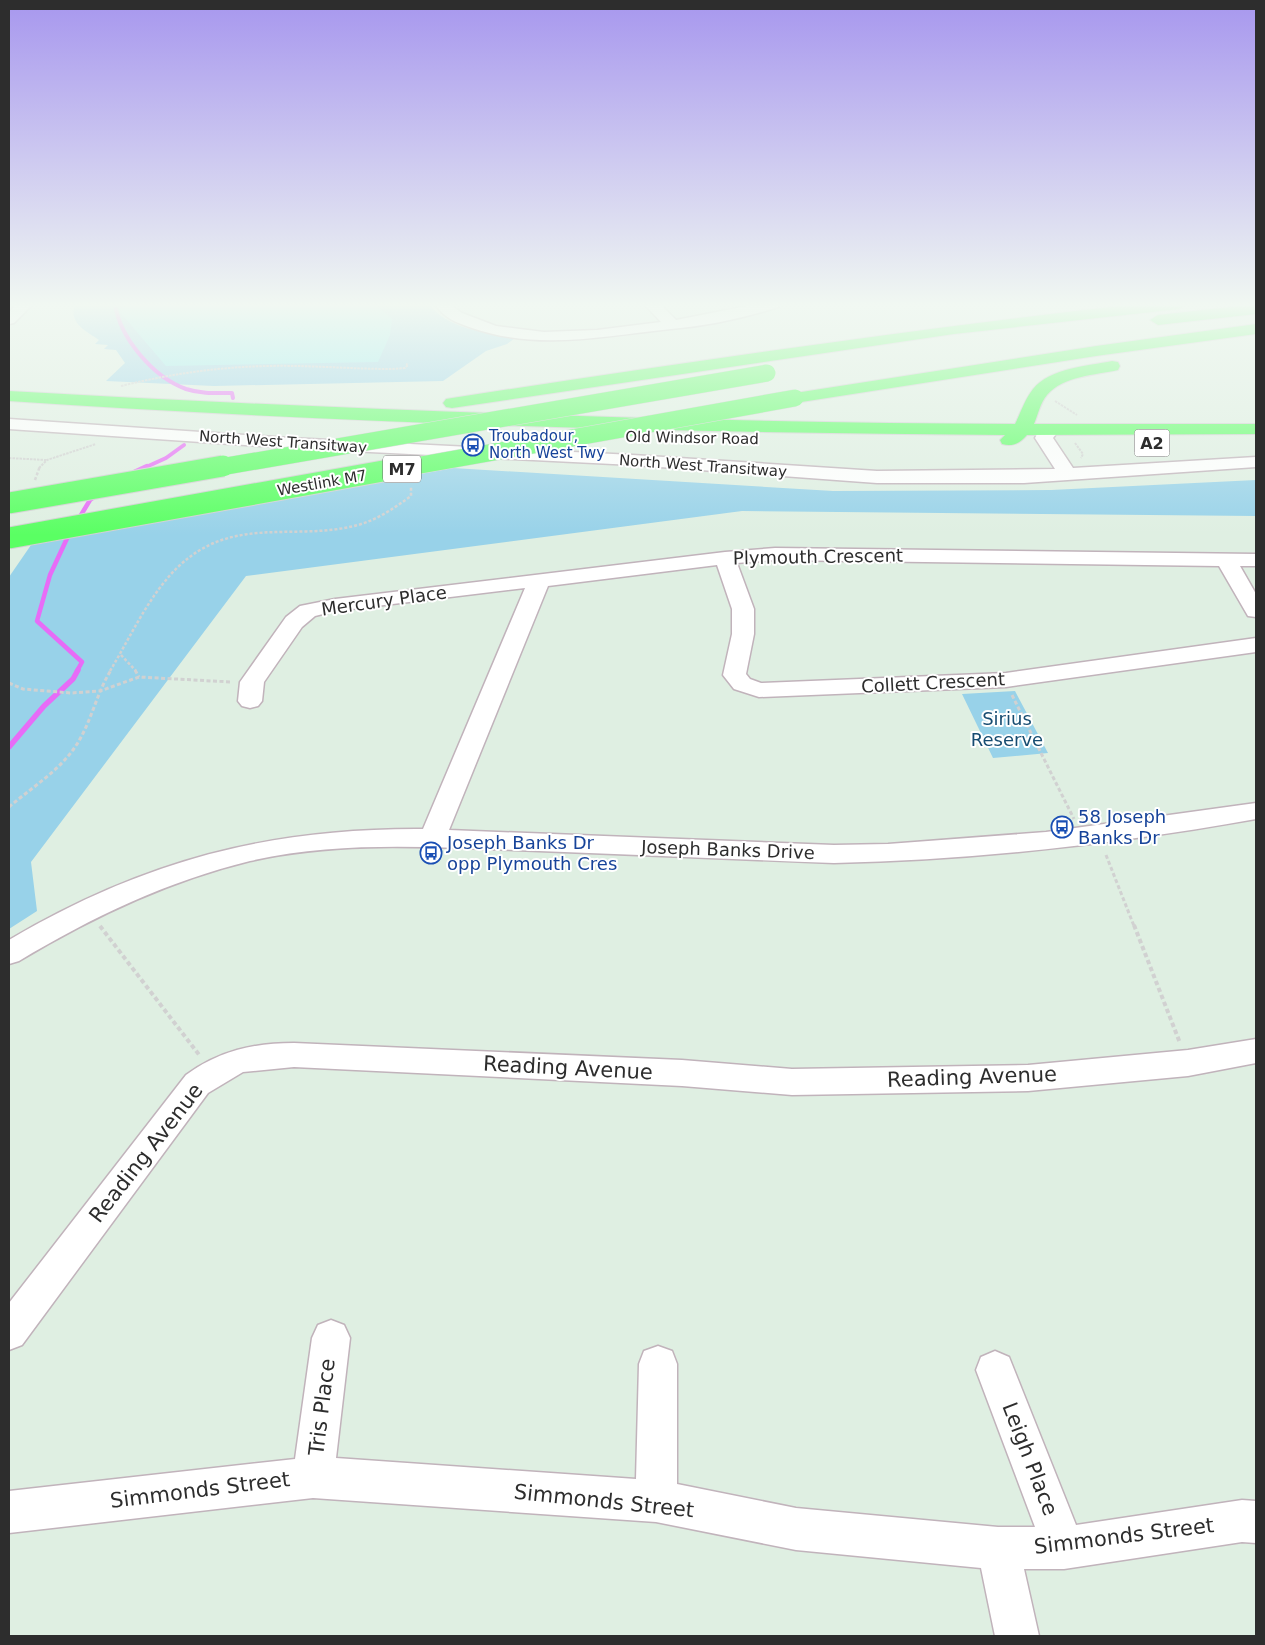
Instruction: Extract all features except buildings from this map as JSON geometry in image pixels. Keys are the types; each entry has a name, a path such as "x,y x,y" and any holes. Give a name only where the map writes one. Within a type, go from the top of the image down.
{"highway":[{"path":"261,410 381,408 469,401 602,381"},
{"name":"Westlink M7","path":"9,503 722,381"},
{"name":"Westlink M7","path":"9,538 795,398 905,381"},
{"path":"972,443 1014,439 1023,429 1034,399 1057,381"},
{"path":"1073,381 1060,390 1057,406 1084,426 1112,430"},
{"name":"Old Windsor Road","path":"9,396 261,410 725,425 1023,429 1049,436 1256,443"},
{"name":"Old Windsor Road","path":"9,414 358,430 972,443 1112,430 1256,429"}],"street":[{"name":"North West Transitway","path":"9,424 299,444 633,460 832,475 980,478 1256,462"},
{"path":"1049,436 1068,474"},
{"name":"Plymouth Crescent","path":"539,581 724,558 775,554 1256,560"},
{"name":"Collett Crescent","path":"724,558 743,609 743,634 734,675 742,684 759,690 1006,680 1256,645"},
{"path":"1226,560 1256,611"},
{"path":"433,837 539,581"},
{"name":"Mercury Place","path":"251,692 294,622 308,611 335,605 539,581"},
{"name":"Joseph Banks Drive","path":"9,953 88,909 140,886 214,862 288,846 317,842 433,837 834,854 891,854 1002,847 1072,840 1256,812"},
{"name":"Reading Avenue","path":"9,1332 196,1084 212,1072 238,1059 260,1055 682,1074 792,1082 1028,1078 1255,1057"},
{"name":"Tris Place","path":"313,1477 331,1338"},
{"path":"656,1501 658,1364"},
{"name":"Leigh Place","path":"995,1370 1064,1548"},
{"name":"Simmonds Street","path":"9,1512 313,1477 656,1501 796,1529 998,1548 1064,1548 1242,1521 1256,1522"},
{"path":"998,1548 1017,1636"}],"path":[{"path":"1057,406 1068,407 1078,415"},
{"path":"9,458 47,460 88,448 101,439"},
{"path":"34,484 38,470 47,460"},
{"path":"9,807 76,747 100,691 120,655 172,574 187,559 208,544 235,535 262,530 330,530 355,527 378,520 396,510 411,496 411,483"},
{"path":"120,655 133,666 139,676"},
{"path":"9,683 23,689 70,694 100,691 139,676 251,692"},
{"path":"1006,680 1075,820"},
{"path":"1106,855 1188,1063"},
{"path":"99,926 212,1072"}],"green space":[{"path":"106,381 443,381 214,386"},
{"path":"453,468 833,491 1051,490 1256,480 1256,516 742,511 246,576 31,862 37,911 9,929 9,577 31,545"},
{"name":"Sirius Reserve","path":"1015,691 1048,753 993,758 962,694"}],"waterway":[{"path":"171,381 192,391 232,393 233,398"},
{"path":"144,468 166,458 184,445"},
{"path":"134,472 147,466"},
{"path":"78,520 90,500 96,496"},
{"path":"70,532 50,575 37,621 82,662 77,671"},
{"path":"9,747 44,706 73,679 78,670"}],"place":[{"name":"Troubadour, North West Twy","path":"473,445"},
{"name":"58 Joseph Banks Dr","path":"1062,827"},
{"name":"Joseph Banks Dr opp Plymouth Cres","path":"431,853"}]}
